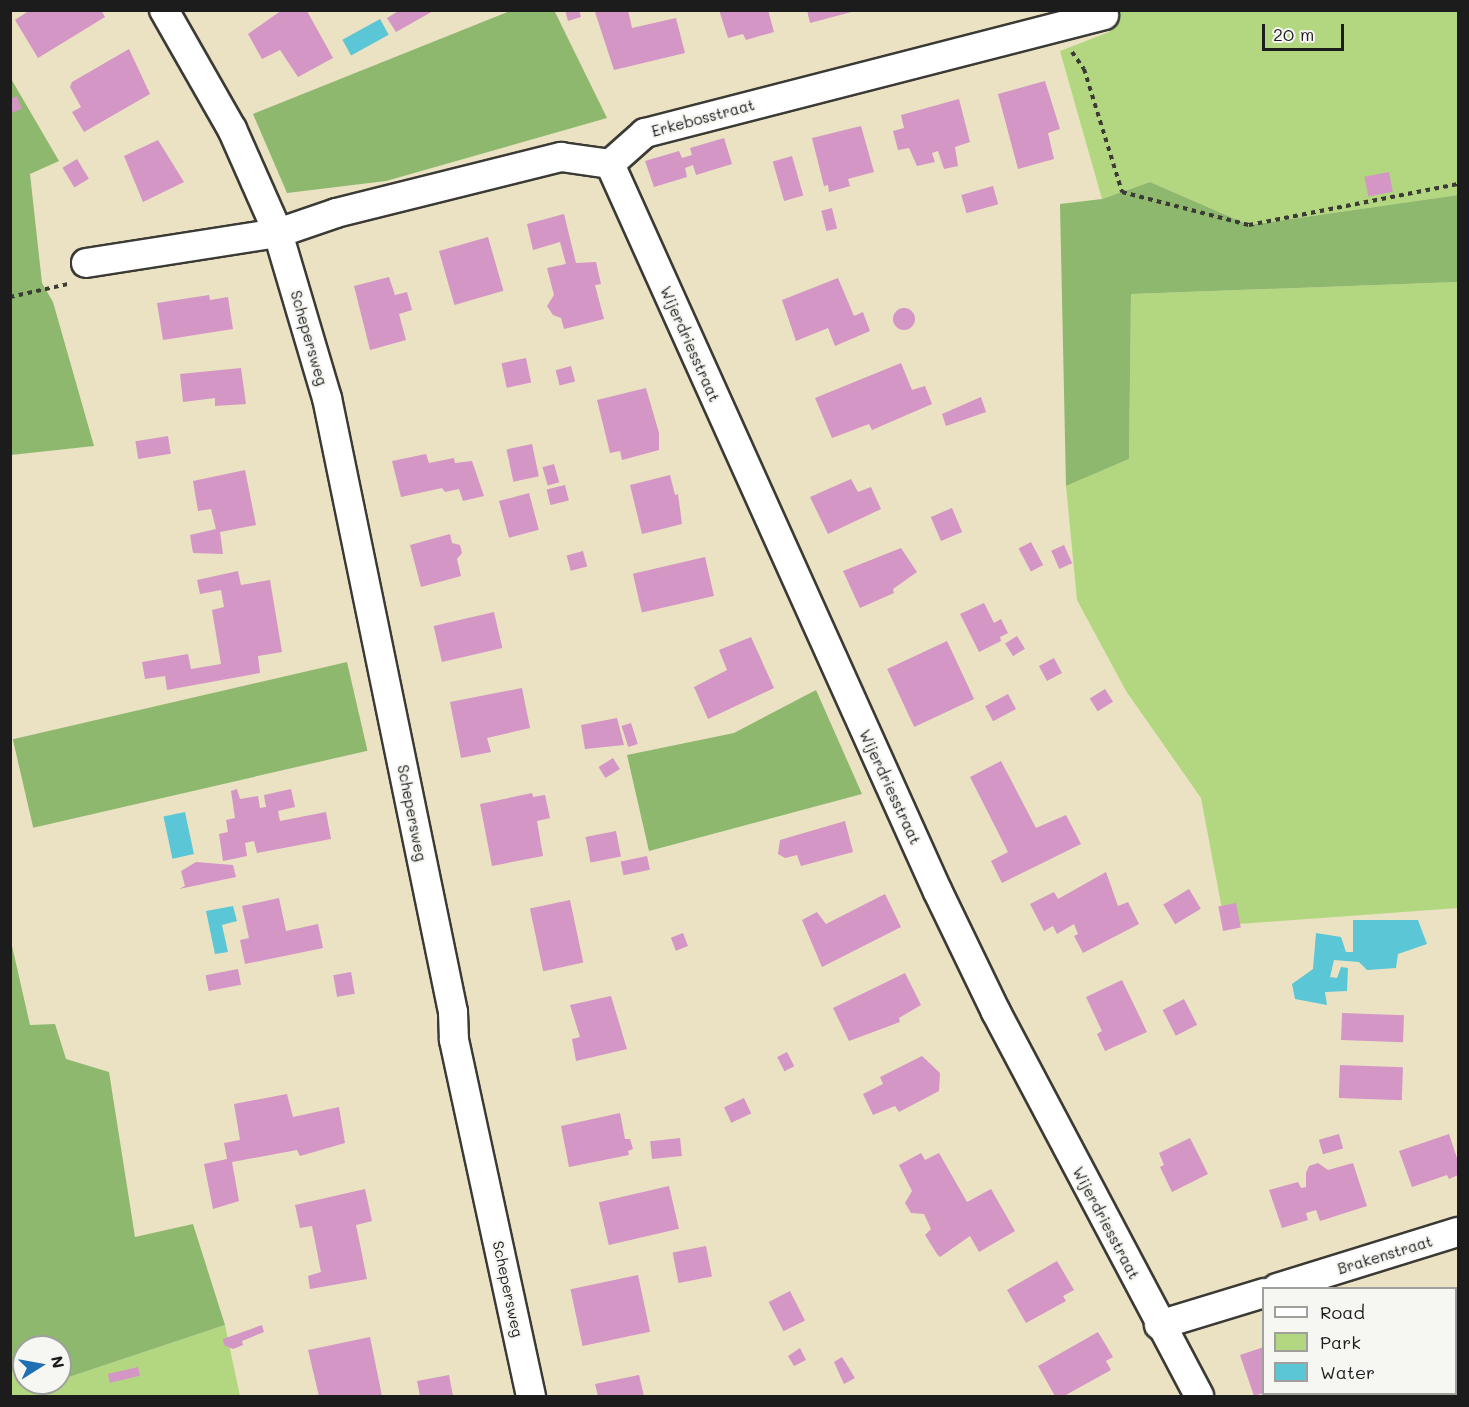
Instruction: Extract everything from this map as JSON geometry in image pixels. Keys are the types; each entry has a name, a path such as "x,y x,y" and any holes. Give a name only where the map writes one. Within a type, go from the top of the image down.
{"street":[{"name":"Schepersweg","path":"164,10 231,129 278,233 329,410 453,1012 454,1040 531,1396"},
{"name":"Erkebosstraat","path":"610,164 645,133 1104,15"},
{"path":"86,263 278,233 336,213 561,157 610,164"},
{"name":"Wijerdriesstraat","path":"610,164 938,892 1159,1325 1199,1396"},
{"name":"Brakenstraat","path":"1280,1287 1458,1232"},
{"path":"1159,1325 1262,1293"}],"path":[{"path":"1065,44 1084,69 1122,192 1249,225 1458,184"},
{"path":"10,297 48,291 78,281 86,263"}],"green space":[{"path":"554,10 607,118 386,181 287,193 253,114 510,11"},
{"path":"1103,11 1458,11 1458,195 1249,225 1150,182 1102,199 1060,51 1109,32"},
{"path":"10,77 59,161 30,174 42,283 53,302 94,446 11,455"},
{"path":"1150,182 1249,225 1458,195 1458,282 1131,294 1129,459 1066,486 1060,204 1102,199"},
{"path":"1458,282 1458,908 1225,925 1201,798 1126,691 1077,600 1066,486 1129,459 1131,294"},
{"path":"347,662 367,751 33,828 13,739"},
{"path":"816,690 862,794 649,851 627,755 734,733"},
{"path":"10,937 30,1025 55,1024 66,1059 109,1072 135,1237 193,1224 225,1325 72,1376 72,1335 12,1335 11,1371"},
{"path":"225,1325 240,1396 11,1396 10,1371 12,1373 12,1395 72,1395 72,1376"}],"water":[{"path":"380,19 389,35 351,56 342,40"},
{"path":"185,812 194,854 172,859 163,817"},
{"path":"233,906 237,921 222,925 228,952 215,954 206,911"},
{"path":"1353,920 1418,920 1427,944 1398,954 1396,968 1367,970 1359,962 1334,960 1330,977 1337,978 1341,967 1348,968 1347,991 1325,992 1327,1005 1295,999 1292,984 1313,969 1316,933 1341,937 1346,952 1353,952"}],"building":[{"path":"30,10 101,10 105,17 38,58 15,20"},
{"path":"282,10 307,11 333,58 298,77 280,50 262,59 248,34"},
{"path":"400,10 435,10 396,32 387,18"},
{"path":"565,10 579,10 581,17 568,21"},
{"path":"628,10 632,28 676,18 685,53 614,70 595,12"},
{"path":"719,10 768,10 774,32 746,40 743,34 728,38"},
{"path":"807,10 855,10 855,11 810,23"},
{"path":"129,49 150,94 84,132 72,112 81,107 70,87 72,82"},
{"path":"1045,81 1060,129 1048,133 1054,159 1018,169 998,94"},
{"path":"17,96 22,109 10,113 10,99"},
{"path":"959,99 970,142 955,147 958,166 944,169 938,151 932,153 935,162 917,166 909,148 898,150 893,131 904,128 901,115"},
{"path":"861,126 874,172 848,179 850,186 829,192 828,185 824,186 812,138"},
{"path":"724,138 732,164 696,175 693,165 685,168 687,177 654,187 645,161 679,151 682,158 692,155 690,148"},
{"path":"158,140 184,182 143,202 124,156"},
{"path":"792,156 803,195 784,201 773,162"},
{"path":"77,159 89,179 74,187 62,168"},
{"path":"1389,172 1393,192 1368,196 1364,177"},
{"path":"993,186 998,204 967,213 961,195"},
{"path":"832,208 837,228 826,231 821,211"},
{"path":"564,214 576,263 596,262 601,284 595,285 604,319 564,329 561,318 553,315 547,306 554,295 547,268 566,264 560,242 533,250 527,224"},
{"path":"488,237 503,291 454,305 439,251"},
{"path":"389,277 395,295 407,292 412,310 399,314 406,340 370,350 354,286"},
{"path":"838,278 854,316 863,312 870,331 835,346 828,328 796,341 782,300"},
{"path":"209,295 210,300 228,297 233,329 163,340 157,303"},
{"path":"904,308 912,311 915,319 912,327 904,330 896,327 893,319 896,311"},
{"path":"526,358 531,382 507,388 502,363"},
{"path":"901,363 912,390 925,386 932,404 872,430 869,424 832,438 815,398"},
{"path":"571,366 575,381 560,386 556,370"},
{"path":"241,368 246,404 215,406 215,398 183,402 180,374"},
{"path":"646,388 659,433 659,450 622,460 620,451 610,453 597,400"},
{"path":"981,397 986,412 946,426 942,414"},
{"path":"168,436 171,454 138,459 135,441"},
{"path":"532,444 539,476 513,482 507,449"},
{"path":"426,454 429,463 454,458 455,463 472,461 484,496 463,501 459,489 445,492 442,488 401,497 392,461"},
{"path":"554,464 559,482 548,486 542,467"},
{"path":"245,470 256,525 220,532 223,554 193,553 190,535 216,529 211,509 198,511 193,481"},
{"path":"670,475 675,495 678,494 682,524 642,534 630,485"},
{"path":"851,479 858,492 871,487 881,509 828,534 810,497"},
{"path":"565,485 569,501 550,505 547,490"},
{"path":"529,493 539,530 509,538 499,501"},
{"path":"952,508 962,532 941,541 931,517"},
{"path":"450,534 452,543 460,545 462,553 457,559 461,576 421,587 410,545"},
{"path":"1031,542 1043,565 1031,572 1019,549"},
{"path":"1064,545 1072,563 1059,569 1051,551"},
{"path":"901,548 917,572 893,589 894,593 860,608 843,571"},
{"path":"583,551 587,566 571,571 567,555"},
{"path":"705,557 714,596 642,613 633,574"},
{"path":"238,571 241,585 270,580 282,652 258,656 260,673 167,690 165,676 145,679 142,662 188,654 191,669 221,664 212,610 224,607 221,590 200,594 197,580"},
{"path":"984,603 994,623 1001,619 1008,633 1000,637 1001,641 979,652 960,614"},
{"path":"494,612 502,648 442,662 434,626"},
{"path":"1017,636 1025,649 1013,656 1005,643"},
{"path":"751,637 774,688 708,719 694,687 727,670 719,650"},
{"path":"947,641 974,699 914,727 887,669"},
{"path":"1054,658 1062,673 1047,681 1039,666"},
{"path":"522,688 530,728 487,738 491,752 461,758 450,702"},
{"path":"1105,689 1113,702 1098,711 1090,699"},
{"path":"1008,694 1016,709 993,721 985,706"},
{"path":"617,718 624,745 585,749 581,725"},
{"path":"631,723 638,744 628,747 621,726"},
{"path":"613,758 620,769 605,778 599,767"},
{"path":"1001,761 1036,828 1066,815 1081,844 1002,883 991,861 1008,852 970,777"},
{"path":"237,789 240,799 258,796 260,808 266,807 264,795 291,789 295,807 278,811 280,821 326,812 331,839 257,853 254,841 245,843 247,856 223,861 219,834 228,832 226,820 235,818 231,791"},
{"path":"532,793 533,797 545,795 550,818 537,821 543,856 492,866 480,804"},
{"path":"845,821 853,852 801,866 797,855 785,858 778,854 780,840"},
{"path":"616,831 621,857 591,862 586,837"},
{"path":"647,856 650,870 624,875 621,862"},
{"path":"196,862 233,865 236,877 179,889 185,886 181,871"},
{"path":"1106,872 1118,906 1128,902 1139,924 1083,953 1074,936 1078,934 1074,924 1057,934 1053,926 1044,931 1030,904 1054,892 1058,899"},
{"path":"1189,889 1201,909 1175,924 1163,904"},
{"path":"885,894 901,927 822,967 802,920 817,912 826,924"},
{"path":"279,898 286,931 318,924 323,948 245,964 240,940 249,938 242,906"},
{"path":"570,900 583,963 543,971 530,909"},
{"path":"1236,903 1241,928 1223,931 1218,906"},
{"path":"683,933 688,946 676,951 671,938"},
{"path":"238,969 241,985 209,991 206,975"},
{"path":"351,972 355,994 337,997 333,975"},
{"path":"905,973 921,1005 899,1018 900,1022 849,1041 833,1008"},
{"path":"1122,980 1147,1032 1105,1051 1097,1034 1102,1031 1086,997"},
{"path":"611,996 627,1049 576,1061 572,1039 580,1037 570,1005"},
{"path":"1184,999 1197,1025 1176,1036 1163,1010"},
{"path":"1342,1013 1404,1015 1403,1042 1341,1040"},
{"path":"787,1052 794,1066 784,1071 777,1057"},
{"path":"922,1056 940,1073 939,1091 899,1112 895,1106 873,1115 863,1094 883,1084 880,1077"},
{"path":"1340,1065 1403,1067 1402,1100 1339,1098"},
{"path":"287,1094 293,1117 339,1107 345,1143 300,1156 297,1150 232,1162 239,1201 213,1209 204,1164 227,1159 224,1143 240,1140 234,1104"},
{"path":"744,1098 751,1113 731,1123 724,1107"},
{"path":"620,1113 625,1139 630,1139 633,1149 628,1151 629,1155 569,1167 561,1126"},
{"path":"1339,1134 1343,1148 1323,1154 1319,1140"},
{"path":"1449,1134 1458,1161 1458,1175 1449,1179 1447,1175 1412,1187 1399,1151"},
{"path":"680,1138 682,1156 652,1159 650,1141"},
{"path":"1190,1138 1208,1174 1172,1192 1160,1167 1164,1165 1159,1153"},
{"path":"921,1153 925,1160 939,1153 967,1202 991,1189 1015,1231 979,1252 970,1236 940,1257 925,1235 931,1229 924,1214 911,1213 905,1203 912,1191 899,1165"},
{"path":"1318,1163 1328,1170 1353,1163 1367,1206 1320,1221 1316,1210 1306,1213 1308,1220 1282,1228 1269,1190 1298,1182 1301,1188 1306,1187 1306,1173 1309,1166"},
{"path":"669,1186 679,1229 609,1245 599,1202"},
{"path":"365,1189 372,1221 356,1225 367,1279 310,1289 308,1276 321,1272 312,1226 300,1228 295,1205"},
{"path":"706,1246 712,1276 679,1283 673,1252"},
{"path":"1057,1261 1074,1290 1063,1296 1066,1301 1026,1323 1007,1290"},
{"path":"638,1275 650,1332 583,1346 571,1289"},
{"path":"790,1291 805,1320 784,1331 769,1302"},
{"path":"262,1325 264,1332 242,1341 243,1345 233,1349 224,1345 223,1339"},
{"path":"1098,1332 1113,1357 1106,1361 1111,1370 1064,1396 1055,1396 1038,1366"},
{"path":"370,1337 382,1396 319,1396 308,1350"},
{"path":"800,1348 806,1360 794,1366 788,1356"},
{"path":"1262,1348 1262,1394 1254,1396 1240,1355"},
{"path":"842,1357 855,1378 844,1384 834,1362"},
{"path":"138,1367 140,1376 110,1383 108,1374"},
{"path":"449,1375 453,1396 420,1396 417,1381"},
{"path":"639,1375 644,1396 598,1396 595,1384"}]}
